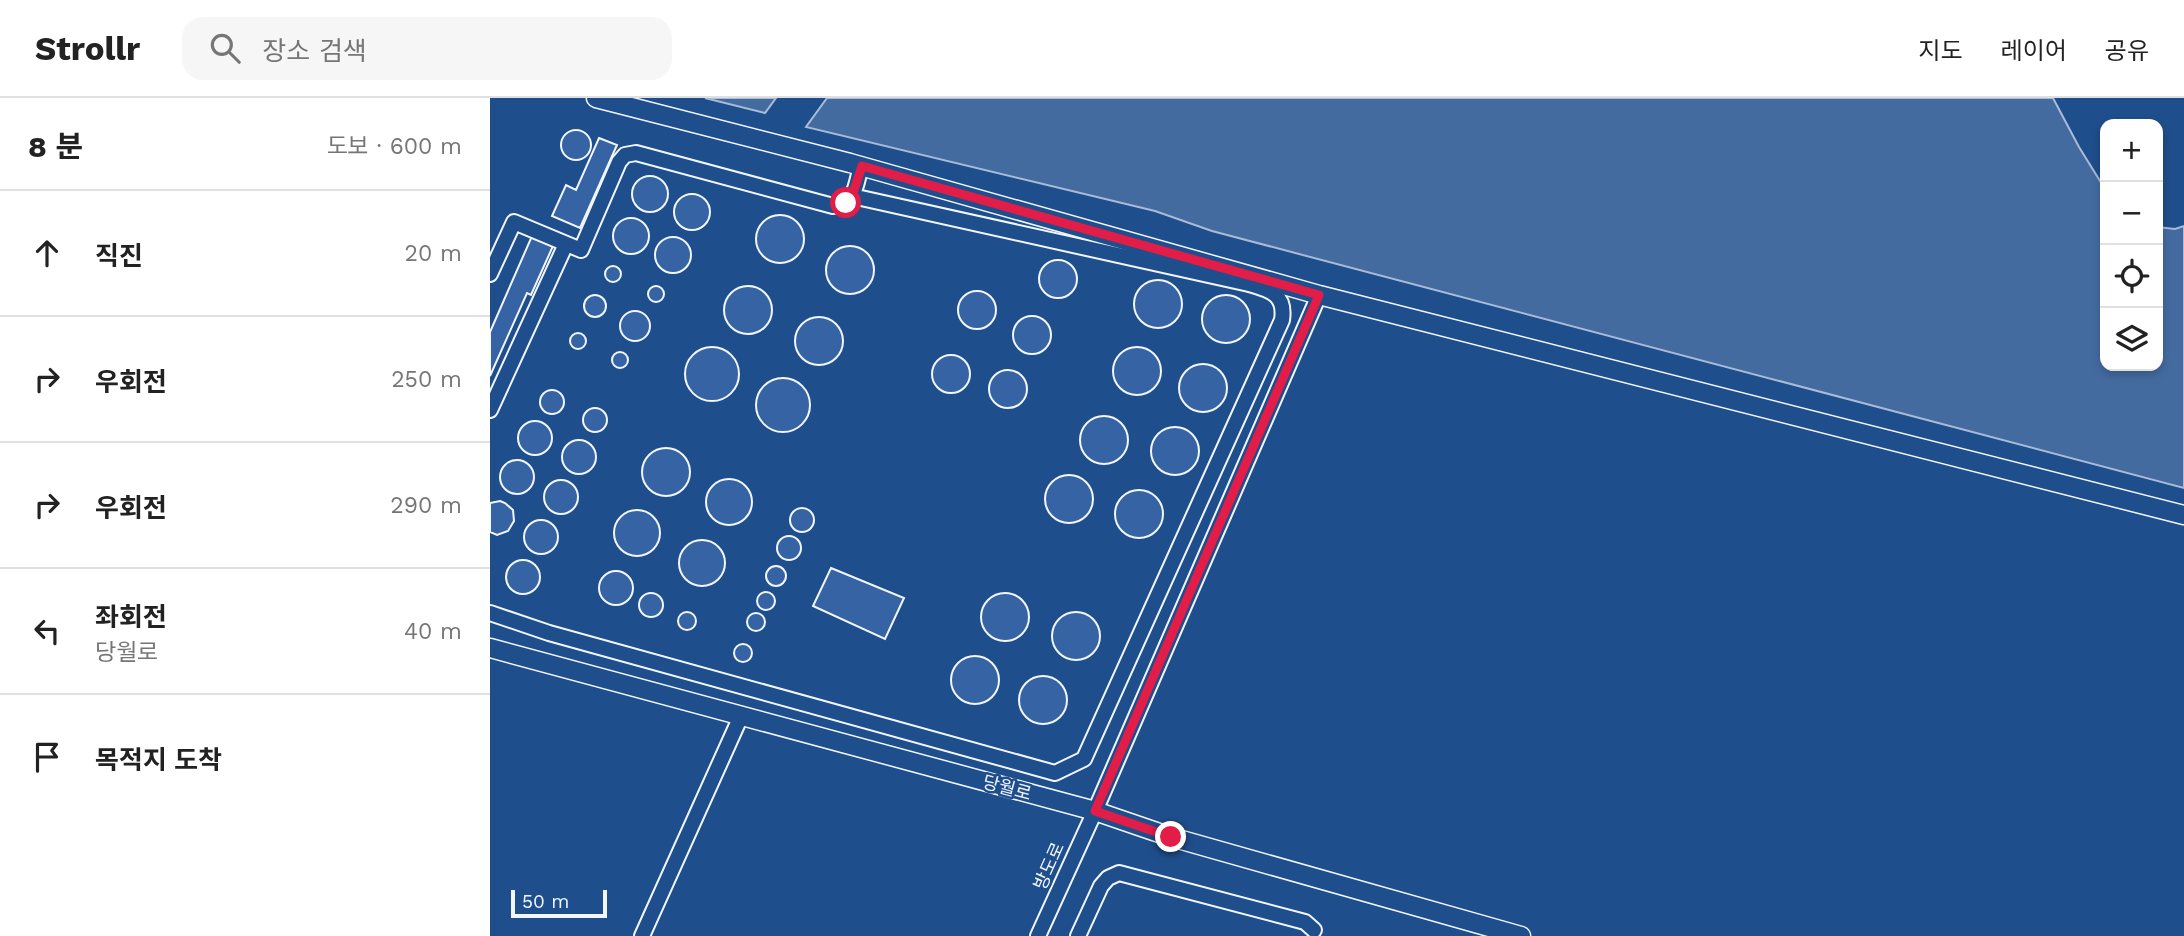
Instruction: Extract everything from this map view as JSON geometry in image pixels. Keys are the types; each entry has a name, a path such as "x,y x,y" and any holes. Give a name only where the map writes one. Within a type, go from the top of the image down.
{"main road":[{"path":"596,98 862,166 1319,295 2184,515"},
{"name":"당월로","path":"490,648 1095,811 1171,837 1521,936"}],"street":[{"path":"490,274 513,222 581,250 619,162 625,155 636,153 833,206 846,203 852,196 862,166"},
{"path":"490,612 549,633 1055,773 1084,759 1282,320 1284,309 1279,298 1267,289 1249,284 852,196"},
{"path":"490,410 566,244"},
{"name":"방도로","path":"1038,936 1319,295"},
{"path":"642,936 741,716"},
{"path":"1078,936 1101,886 1108,878 1119,873 1305,922 1314,930"}],"water":[{"path":"705,98 776,98 765,113"},
{"path":"827,98 2053,98 2100,181 2100,371 2163,371 2163,228 2175,229 2184,226 2184,488 1212,231 1155,211 806,127"}],"building":[{"path":"576,130 587,134 591,145 587,156 576,160 565,156 561,145 565,134"},
{"path":"599,138 617,145 580,228 552,216 566,185 576,190"},
{"path":"650,176 663,181 668,194 663,207 650,212 637,207 632,194 637,181"},
{"path":"692,194 705,199 710,212 705,225 692,230 679,225 674,212 679,199"},
{"path":"780,215 797,222 804,239 797,256 780,263 763,256 756,239 763,222"},
{"path":"631,218 644,223 649,236 644,249 631,254 618,249 613,236 618,223"},
{"path":"532,236 553,246 531,295 527,293 490,376 490,332"},
{"path":"673,237 686,242 691,255 686,268 673,273 660,268 655,255 660,242"},
{"path":"850,246 867,253 874,270 867,287 850,294 833,287 826,270 833,253"},
{"path":"1058,260 1072,265 1077,279 1072,293 1058,298 1044,293 1039,279 1044,265"},
{"path":"610,266 616,266 621,274 619,280 610,282 605,277 605,271"},
{"path":"1158,280 1175,287 1182,304 1175,321 1158,328 1141,321 1134,304 1141,287"},
{"path":"653,286 659,286 664,294 662,300 653,302 648,297 648,291"},
{"path":"748,286 765,293 772,310 765,327 748,334 731,327 724,310 731,293"},
{"path":"977,291 991,296 996,310 991,324 977,329 963,324 958,310 963,296"},
{"path":"595,295 603,298 606,306 603,314 595,317 587,314 584,306 587,298"},
{"path":"1226,295 1243,302 1250,319 1243,336 1226,343 1209,336 1202,319 1209,302"},
{"path":"635,311 646,315 650,326 646,337 635,341 624,337 620,326 624,315"},
{"path":"1032,316 1046,321 1051,335 1046,349 1032,354 1018,349 1013,335 1018,321"},
{"path":"819,317 836,324 843,341 836,358 819,365 802,358 795,341 802,324"},
{"path":"575,333 581,333 586,341 584,347 575,349 570,344 570,338"},
{"path":"712,347 731,355 739,374 731,393 712,401 693,393 685,374 693,355"},
{"path":"1137,347 1154,354 1161,371 1154,388 1137,395 1120,388 1113,371 1120,354"},
{"path":"617,352 623,352 628,360 626,366 617,368 612,363 612,357"},
{"path":"951,355 965,360 970,374 965,388 951,393 937,388 932,374 937,360"},
{"path":"1203,364 1220,371 1227,388 1220,405 1203,412 1186,405 1179,388 1186,371"},
{"path":"1008,370 1022,375 1027,389 1022,403 1008,408 994,403 989,389 994,375"},
{"path":"783,378 802,386 810,405 802,424 783,432 764,424 756,405 764,386"},
{"path":"547,390 557,390 564,397 564,407 557,414 547,414 540,407 540,397"},
{"path":"590,408 600,408 607,415 607,425 600,432 590,432 583,425 583,415"},
{"path":"1104,416 1121,423 1128,440 1121,457 1104,464 1087,457 1080,440 1087,423"},
{"path":"535,421 547,426 552,438 547,450 535,455 523,450 518,438 523,426"},
{"path":"1175,427 1192,434 1199,451 1192,468 1175,475 1158,468 1151,451 1158,434"},
{"path":"579,440 591,445 596,457 591,469 579,474 567,469 562,457 567,445"},
{"path":"666,448 683,455 690,472 683,489 666,496 649,489 642,472 649,455"},
{"path":"517,460 529,465 534,477 529,489 517,494 505,489 500,477 505,465"},
{"path":"1069,475 1086,482 1093,499 1086,516 1069,523 1052,516 1045,499 1052,482"},
{"path":"729,479 745,486 752,502 745,518 729,525 713,518 706,502 713,486"},
{"path":"561,480 573,485 578,497 573,509 561,514 549,509 544,497 549,485"},
{"path":"1139,490 1156,497 1163,514 1156,531 1139,538 1122,531 1115,514 1122,497"},
{"path":"500,501 513,510 514,521 508,531 497,535 490,532 490,503"},
{"path":"802,508 811,511 814,520 811,529 802,532 793,529 790,520 793,511"},
{"path":"637,510 653,517 660,533 653,549 637,556 621,549 614,533 621,517"},
{"path":"541,520 553,525 558,537 553,549 541,554 529,549 524,537 529,525"},
{"path":"789,536 798,539 801,548 798,557 789,560 780,557 777,548 780,539"},
{"path":"702,540 718,547 725,563 718,579 702,586 686,579 679,563 686,547"},
{"path":"523,560 535,565 540,577 535,589 523,594 511,589 506,577 511,565"},
{"path":"776,566 783,569 786,576 783,583 776,586 769,583 766,576 769,569"},
{"path":"831,568 904,598 885,639 813,606"},
{"path":"616,571 628,576 633,588 628,600 616,605 604,600 599,588 604,576"},
{"path":"766,592 774,597 775,601 770,609 766,610 758,605 757,601 762,593"},
{"path":"651,593 660,596 663,605 660,614 651,617 642,614 639,605 642,596"},
{"path":"1005,593 1022,600 1029,617 1022,634 1005,641 988,634 981,617 988,600"},
{"path":"687,612 695,617 696,621 691,629 687,630 679,625 678,621 683,613"},
{"path":"1076,612 1093,619 1100,636 1093,653 1076,660 1059,653 1052,636 1059,619"},
{"path":"756,613 764,618 765,622 760,630 756,631 748,626 747,622 752,614"},
{"path":"743,644 751,649 752,653 747,661 743,662 735,657 734,653 739,645"},
{"path":"975,656 992,663 999,680 992,697 975,704 958,697 951,680 958,663"},
{"path":"1043,676 1060,683 1067,700 1060,717 1043,724 1026,717 1019,700 1026,683"}],"route":[{"path":"846,203 852,196 862,166 1319,295 1095,811 1171,837"}]}
